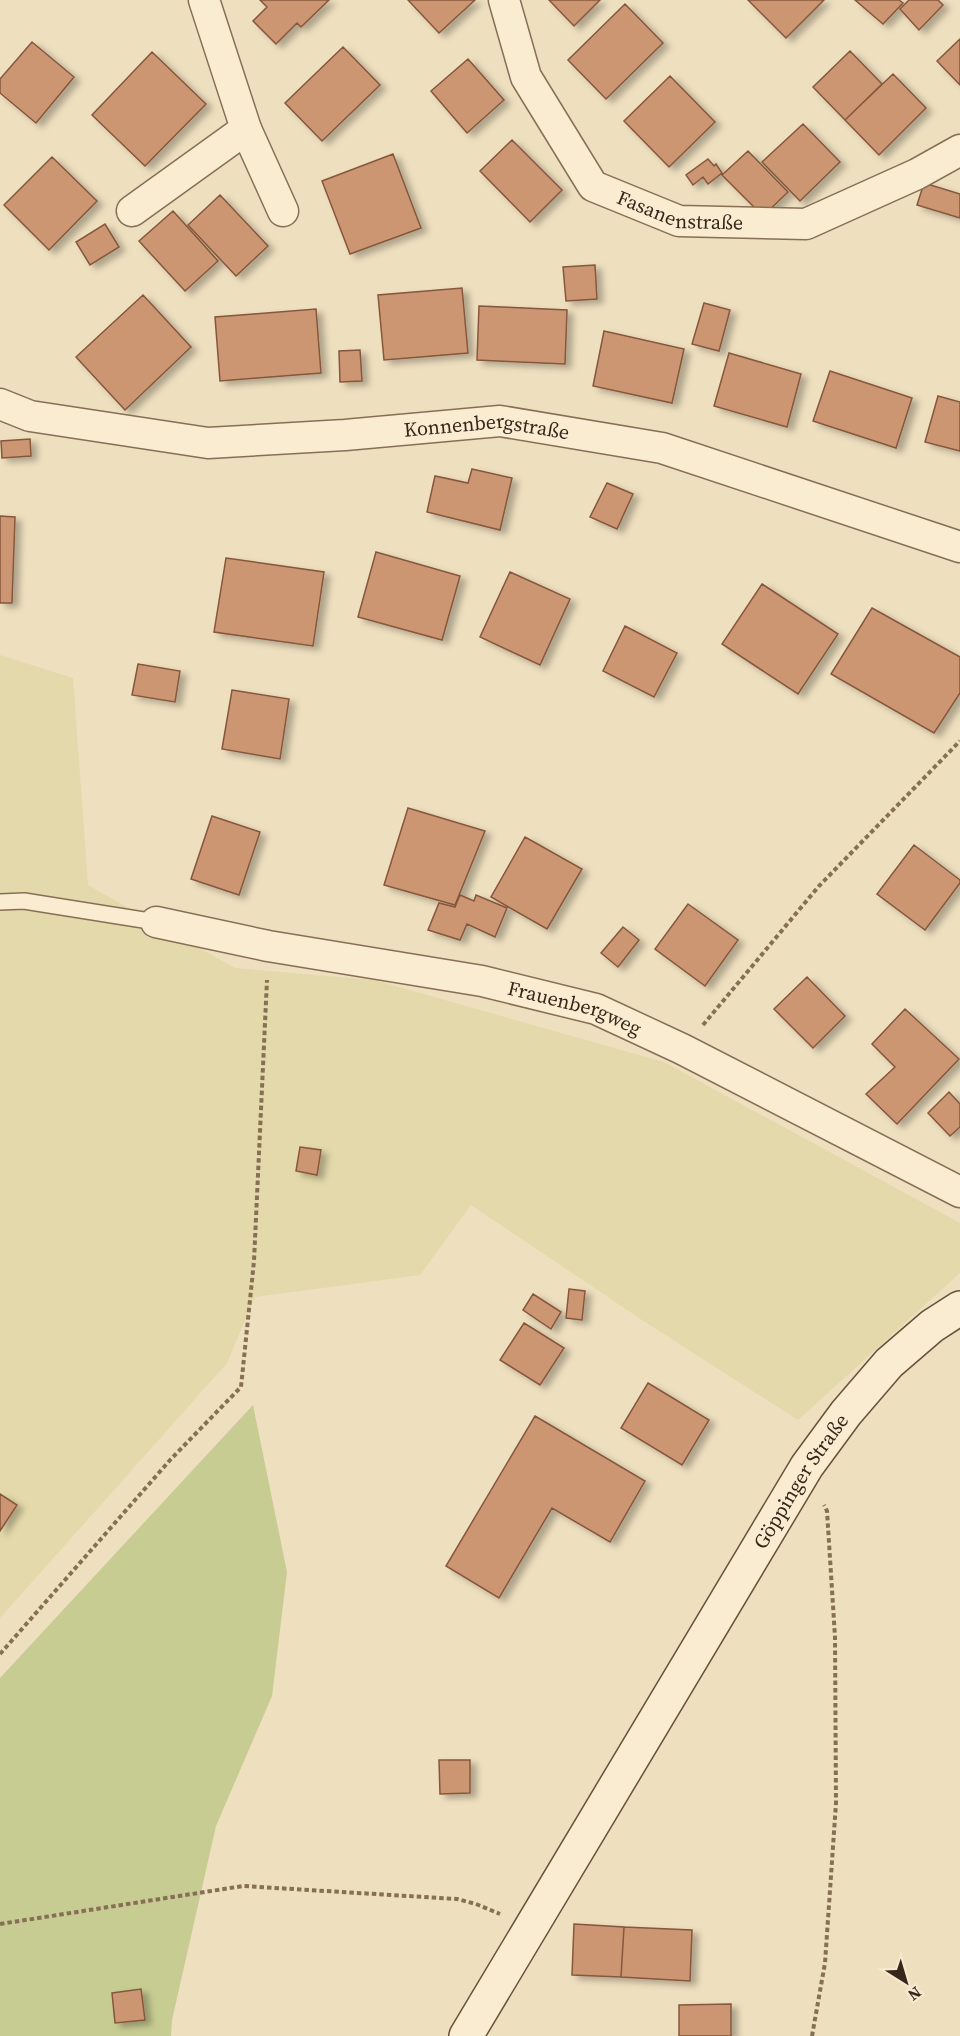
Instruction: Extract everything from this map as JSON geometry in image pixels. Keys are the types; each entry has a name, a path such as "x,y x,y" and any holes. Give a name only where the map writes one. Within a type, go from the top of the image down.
{"main road":[{"name":"Göppinger Straße","path":"465,2036 807,1466 846,1413 889,1363 932,1326 960,1308"}],"street":[{"path":"204,0 246,129 283,211"},
{"name":"Fasanenstraße","path":"504,0 526,77 593,186 679,221 806,224 917,174 960,150"},
{"path":"132,211 246,129"},
{"name":"Konnenbergstraße","path":"0,404 30,416 208,443 345,435 500,421 662,448 960,546"},
{"name":"Frauenbergweg","path":"156,922 268,946 482,981 596,1009 682,1049 960,1192"}],"lane":[{"path":"0,902 24,901 156,922"}],"path":[{"path":"682,1049 819,886 960,741"},
{"path":"0,1654 171,1459 241,1387 254,1261 268,946"},
{"path":"807,1466 827,1511 834,1637 837,1803 825,1963 812,2036"},
{"path":"0,1924 243,1886 457,1899 476,1904 531,1927"}],"shaded area":[{"path":"0,655 73,678 88,885 235,968 374,980 664,1062 960,1223 960,1273 798,1420 642,1320 471,1205 420,1275 255,1297 227,1363 0,1618"}],"green space":[{"path":"253,1405 287,1572 272,1696 216,1826 172,2020 171,2036 0,2036 0,1678"}],"building":[{"path":"260,0 329,0 301,27 297,23 276,44 253,21 267,7"},
{"path":"408,0 475,0 439,33"},
{"path":"549,0 600,0 574,26"},
{"path":"748,0 824,0 786,38"},
{"path":"855,0 899,0 903,3 883,24"},
{"path":"909,0 938,0 943,5 919,30 900,9"},
{"path":"625,4 663,43 606,99 568,60"},
{"path":"960,39 960,85 937,61"},
{"path":"32,42 74,77 36,123 0,93 0,79"},
{"path":"343,47 380,85 322,141 285,103"},
{"path":"850,51 882,84 845,120 813,87"},
{"path":"152,52 206,104 145,166 92,115"},
{"path":"468,59 504,100 467,133 431,91"},
{"path":"893,74 926,108 879,155 845,120"},
{"path":"670,76 715,122 669,167 624,121"},
{"path":"803,124 840,162 800,201 762,162"},
{"path":"512,140 562,190 530,222 480,171"},
{"path":"748,151 788,192 763,216 722,175"},
{"path":"393,154 421,228 350,254 322,181"},
{"path":"52,157 97,201 49,250 4,205"},
{"path":"708,159 714,166 716,164 722,173 708,184 703,177 693,185 686,175"},
{"path":"924,183 960,194 960,218 917,205"},
{"path":"220,195 268,246 236,276 188,225"},
{"path":"173,211 218,261 185,291 139,241"},
{"path":"105,224 119,247 90,265 76,242"},
{"path":"595,265 597,299 566,301 563,267"},
{"path":"462,288 468,353 384,360 378,295"},
{"path":"143,295 191,347 125,410 76,357"},
{"path":"704,303 730,310 719,351 692,344"},
{"path":"479,306 567,310 565,364 477,360"},
{"path":"316,309 321,373 220,381 215,317"},
{"path":"604,331 684,349 672,403 593,386"},
{"path":"360,350 362,381 340,382 339,351"},
{"path":"729,353 801,374 787,427 714,406"},
{"path":"830,371 912,398 896,448 813,421"},
{"path":"938,396 960,402 960,451 925,442"},
{"path":"30,439 31,456 2,458 1,441"},
{"path":"472,469 512,478 500,530 427,512 435,476 468,483"},
{"path":"607,483 633,494 617,529 590,517"},
{"path":"0,516 15,517 12,603 0,603"},
{"path":"376,552 460,576 442,640 358,617"},
{"path":"226,558 324,572 313,646 214,632"},
{"path":"510,572 570,599 540,665 480,637"},
{"path":"762,584 838,634 798,694 722,644"},
{"path":"872,608 960,657 960,693 934,733 831,674"},
{"path":"625,626 677,653 654,697 603,671"},
{"path":"138,664 180,671 175,702 132,695"},
{"path":"232,690 289,699 280,759 222,749"},
{"path":"408,808 485,831 455,905 384,885"},
{"path":"212,816 260,832 239,895 191,879"},
{"path":"525,837 582,869 547,929 491,897"},
{"path":"914,845 960,880 925,930 877,894"},
{"path":"460,895 474,901 476,895 507,908 495,937 467,924 460,940 428,930 439,903 455,907"},
{"path":"688,904 738,940 705,986 655,949"},
{"path":"623,927 639,940 618,967 601,953"},
{"path":"807,977 845,1016 813,1048 774,1009"},
{"path":"905,1009 959,1059 897,1124 866,1094 895,1067 872,1044"},
{"path":"949,1092 960,1104 960,1127 950,1136 928,1113"},
{"path":"300,1147 321,1150 317,1175 296,1171"},
{"path":"569,1289 585,1291 582,1320 566,1318"},
{"path":"533,1294 561,1312 551,1329 523,1310"},
{"path":"524,1323 564,1348 540,1385 500,1360"},
{"path":"648,1383 709,1420 682,1465 621,1428"},
{"path":"535,1416 645,1481 610,1542 552,1508 499,1598 446,1566"},
{"path":"0,1494 17,1505 0,1531"},
{"path":"439,1760 470,1760 470,1793 440,1794"},
{"path":"574,1924 624,1927 621,1977 572,1975"},
{"path":"624,1927 692,1930 690,1981 621,1977"},
{"path":"141,1989 145,2020 115,2023 112,1993"},
{"path":"731,2004 731,2036 679,2036 679,2005"}]}
